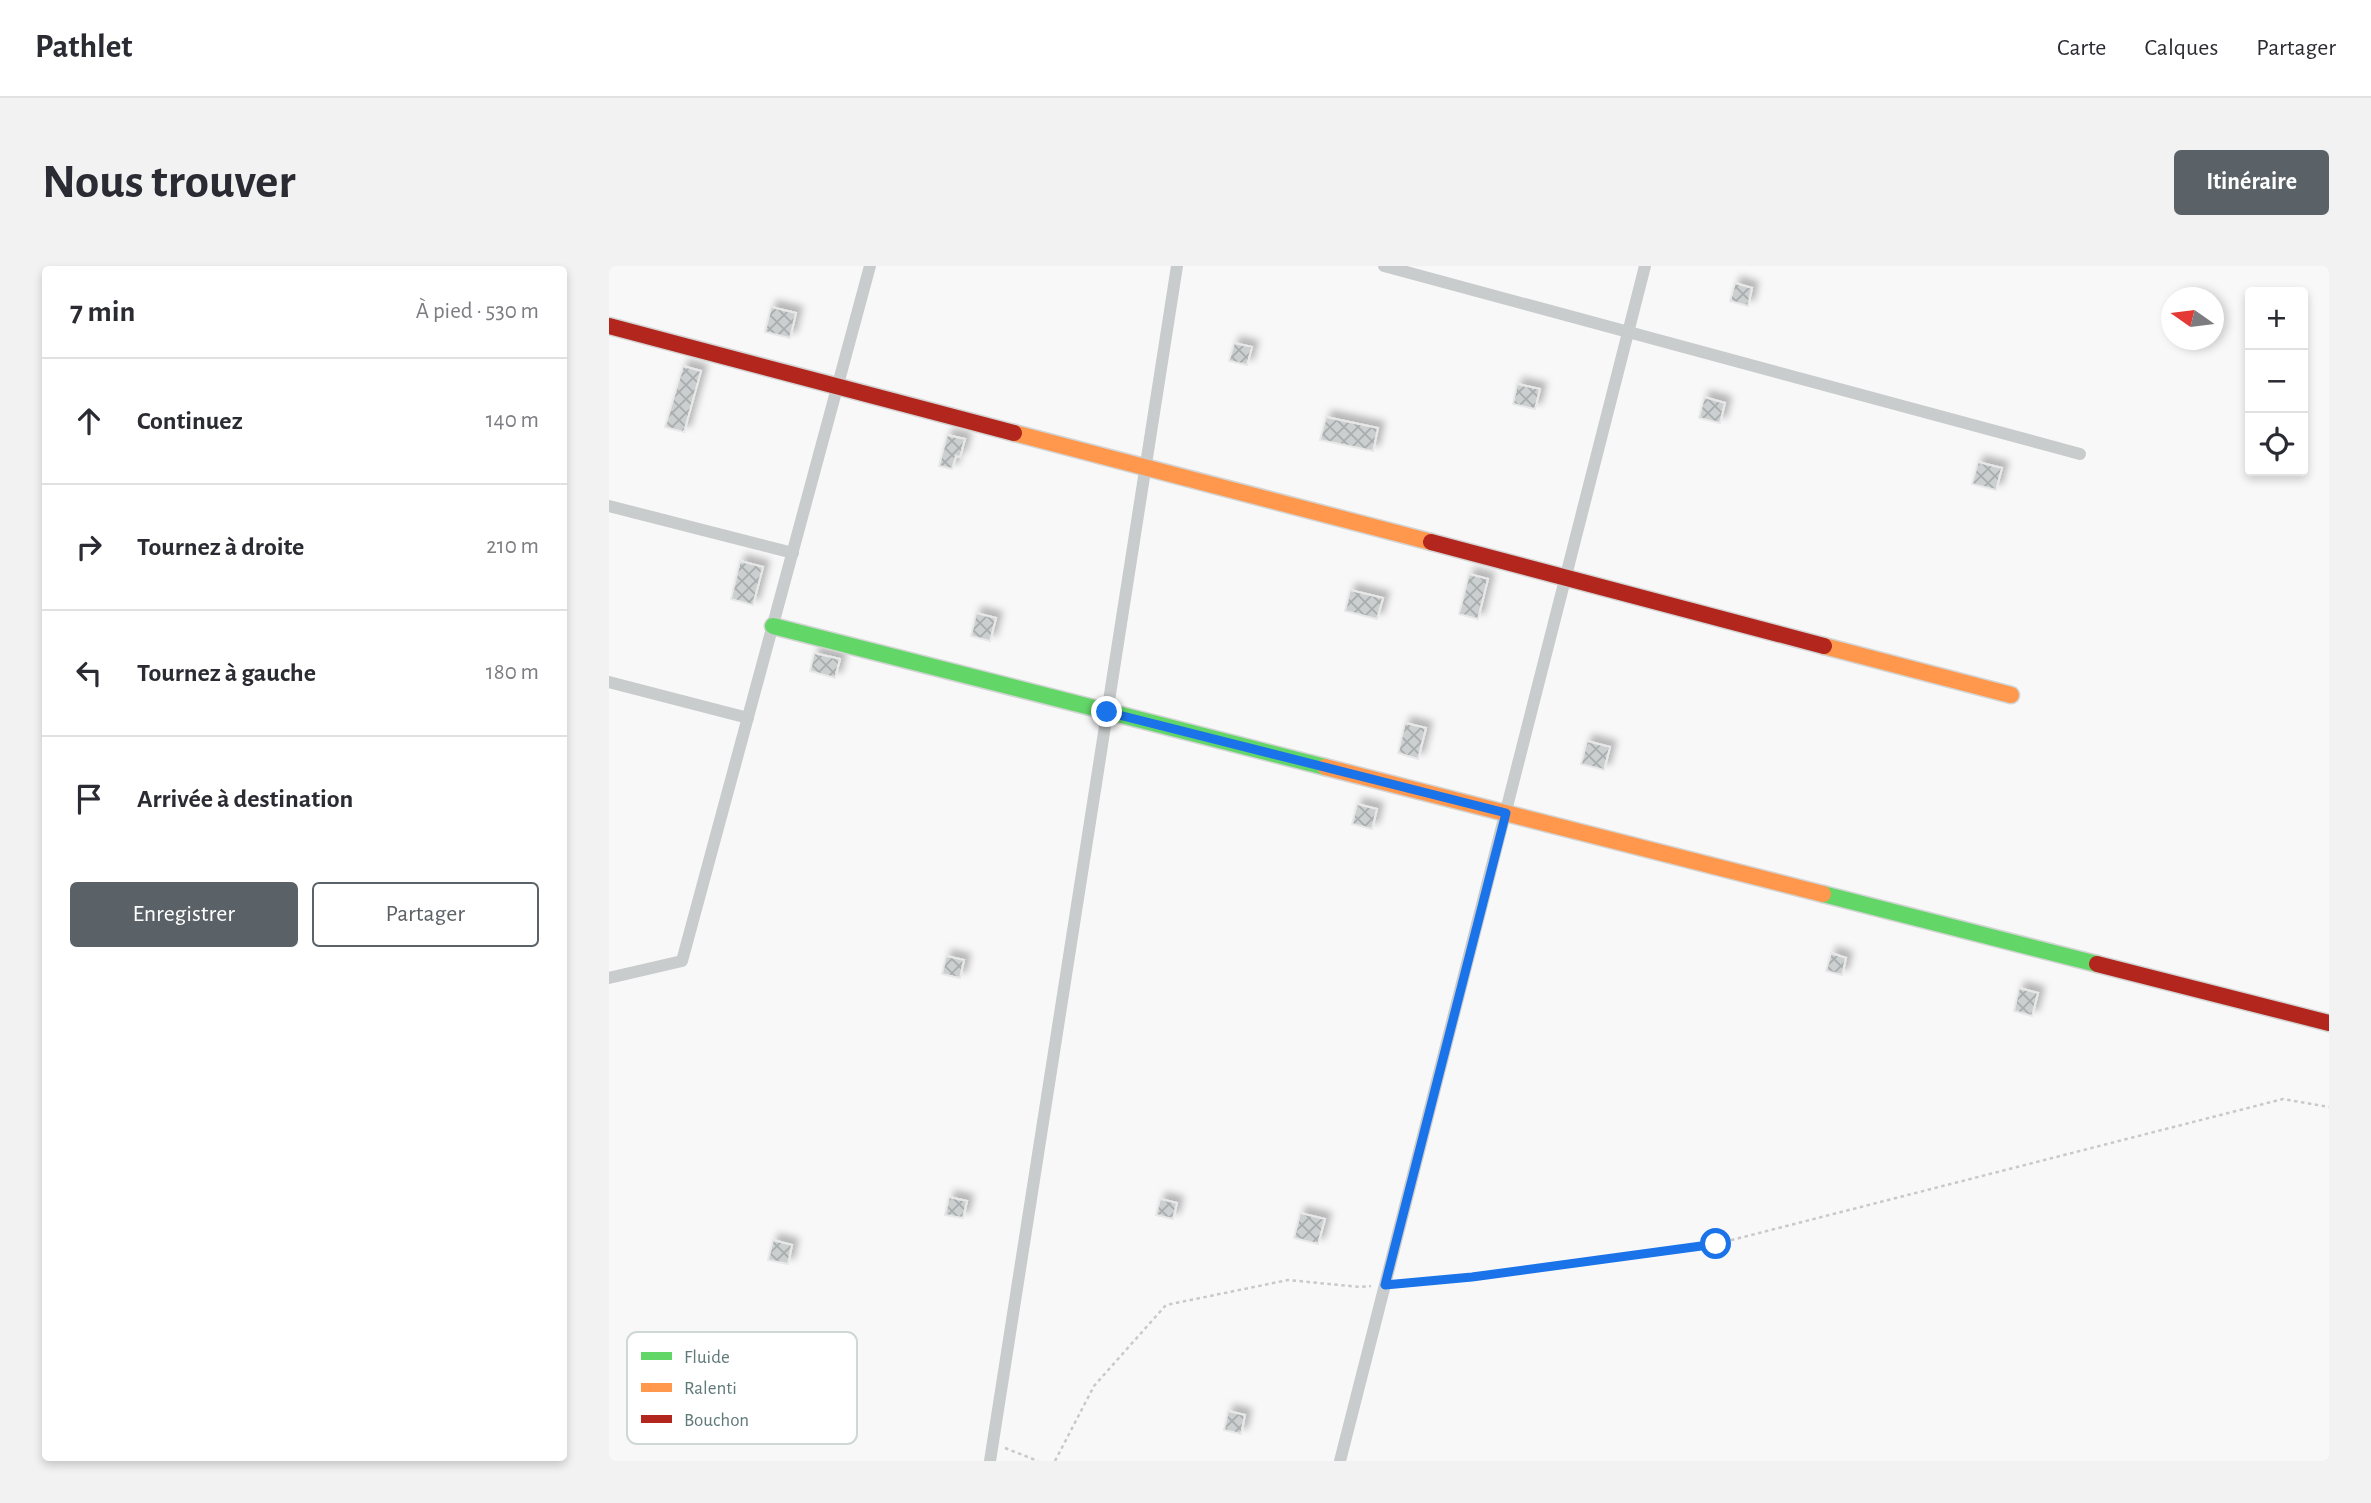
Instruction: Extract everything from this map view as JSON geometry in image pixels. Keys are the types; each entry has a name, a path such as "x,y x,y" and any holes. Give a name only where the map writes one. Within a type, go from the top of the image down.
{"street":[{"path":"609,978 682,961 870,266"},
{"path":"990,1461 1177,266"},
{"path":"1384,266 2080,454"},
{"path":"1340,1461 1645,266"},
{"path":"609,326 2011,695"},
{"path":"609,506 793,553"},
{"path":"773,626 2329,1023"},
{"path":"609,682 748,718"}],"path":[{"path":"1055,1461 1094,1386 1166,1305 1288,1280 1360,1287 1385,1285 1472,1277 1716,1244 2283,1099 2329,1107"},
{"path":"993,1443 1038,1461"}],"building":[{"path":"1735,283 1752,288 1748,306 1730,301"},
{"path":"771,307 796,313 790,338 765,332"},
{"path":"1234,343 1252,347 1247,365 1229,361"},
{"path":"683,366 701,371 684,432 665,427"},
{"path":"1517,384 1540,389 1535,409 1513,404"},
{"path":"1704,397 1725,403 1720,423 1699,418"},
{"path":"1326,417 1378,428 1373,451 1320,440"},
{"path":"947,435 965,439 960,457 956,456 952,469 939,466"},
{"path":"1978,462 2002,468 1996,490 1972,484"},
{"path":"740,561 763,567 753,605 731,599"},
{"path":"1469,574 1488,579 1478,619 1459,614"},
{"path":"1350,590 1383,598 1377,619 1345,611"},
{"path":"976,613 996,618 990,641 971,636"},
{"path":"814,653 840,659 835,678 810,671"},
{"path":"1405,723 1426,728 1418,759 1398,753"},
{"path":"1587,741 1610,747 1604,770 1581,764"},
{"path":"1357,804 1377,809 1372,829 1352,824"},
{"path":"1831,953 1846,958 1842,975 1826,971"},
{"path":"946,956 964,960 960,978 942,974"},
{"path":"2019,988 2038,993 2032,1016 2014,1011"},
{"path":"949,1197 967,1201 963,1218 945,1215"},
{"path":"1160,1199 1177,1203 1173,1219 1156,1215"},
{"path":"1300,1213 1325,1219 1318,1244 1294,1238"},
{"path":"773,1240 792,1245 788,1264 768,1260"},
{"path":"1228,1411 1245,1415 1241,1434 1224,1430"}],"traffic: fast":[{"path":"773,626 1325,767"},
{"path":"1823,894 2097,964"}],"traffic: slow":[{"path":"1014,433 1431,542"},
{"path":"1824,646 2011,695"},
{"path":"1325,767 1823,894"}],"traffic: jam":[{"path":"609,326 1014,433"},
{"path":"1431,542 1824,646"},
{"path":"2097,964 2329,1023"}],"route":[{"path":"1107,712 1506,813 1385,1285 1472,1277 1716,1244"}]}
